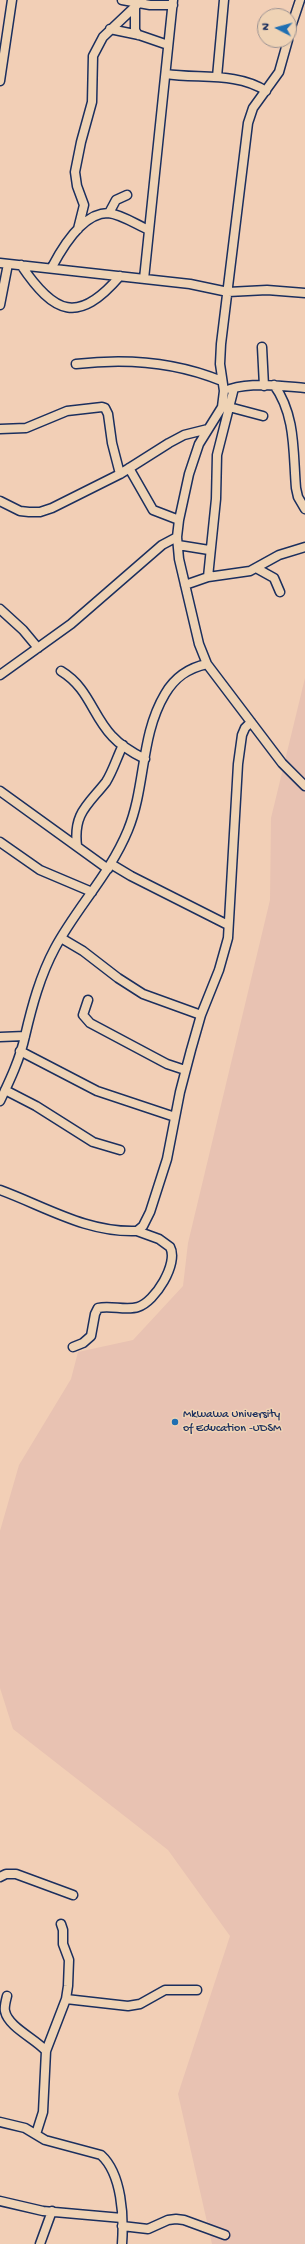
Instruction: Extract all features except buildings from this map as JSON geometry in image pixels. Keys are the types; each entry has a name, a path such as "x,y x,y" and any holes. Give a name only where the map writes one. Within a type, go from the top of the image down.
{"street":[{"path":"0,81 1,64 12,0"},
{"path":"122,0 135,3 173,3 144,279"},
{"path":"218,77 224,0"},
{"path":"78,229 84,205 77,186 76,172 92,102 93,56 97,46 135,3"},
{"path":"135,3 135,30 138,35"},
{"path":"110,30 138,35 168,45"},
{"path":"286,48 279,72 253,108 248,123 220,353 224,391 219,414 199,444 189,474 179,520 178,541 185,585 199,644 207,664 282,762 305,786"},
{"path":"166,74 218,77 255,84 266,91"},
{"path":"109,213 116,200 127,195"},
{"path":"52,267 69,237 78,229 100,215 109,213 149,230"},
{"path":"0,305 4,263 52,267 190,284 228,292 267,290 305,293"},
{"path":"21,265 44,294 57,305 74,309 89,304 120,276"},
{"path":"262,347 264,386"},
{"path":"76,364 106,360 134,361 165,365 204,373 222,381"},
{"path":"224,391 234,388 274,385 305,388"},
{"path":"274,385 282,396 289,414 296,488 298,497 305,509"},
{"path":"208,577 209,550 216,499 218,455 234,388"},
{"path":"0,429 26,428 67,411 102,407 108,414 112,443 120,474"},
{"path":"229,407 263,416"},
{"path":"0,501 20,510 40,512 87,492 184,435 208,429"},
{"path":"129,468 153,510 179,520"},
{"path":"0,675 71,624 162,545 178,541 209,550"},
{"path":"185,585 208,577 241,573 256,568 286,552 305,547"},
{"path":"256,568 274,578 280,592"},
{"path":"0,609 23,630 38,648"},
{"path":"120,1150 93,1142 36,1106 2,1095 25,1036 38,986 61,938 109,866 134,813 152,720 170,686 188,670 207,664"},
{"path":"61,671 73,680 85,694 105,728 123,745 144,759"},
{"path":"137,1231 143,1226 150,1212 167,1160 185,1070 201,1015 224,954 228,925 238,764 242,735 251,722"},
{"path":"77,846 76,836 79,816 91,797 106,781 123,745"},
{"path":"0,791 77,846 109,866 228,925"},
{"path":"0,842 40,870 92,892"},
{"path":"61,938 83,951 118,978 143,994 201,1015"},
{"path":"88,1000 83,1015 90,1023 167,1064 185,1070"},
{"path":"0,1037 25,1036"},
{"path":"20,1051 97,1091 175,1117"},
{"path":"0,1190 35,1203 66,1219 101,1229 137,1231 159,1239 170,1247 173,1260 169,1271 152,1298 142,1306 132,1308 98,1308 95,1314 92,1335 86,1341 73,1347"},
{"path":"0,1877 6,1874 16,1874 74,1895"},
{"path":"36,2134 44,2101 46,2051 66,1999 69,1967 61,1924"},
{"path":"66,1999 128,2006 140,2004 165,1990 197,1990"},
{"path":"7,1996 5,2012 7,2016 17,2028 36,2040 46,2051"},
{"path":"0,2122 25,2128 45,2140 102,2155 108,2161 117,2184 122,2222 122,2244"},
{"path":"0,2201 122,2222 148,2229 168,2220 184,2220 225,2236"},
{"path":"40,2244 52,2211"}],"shaded area":[{"name":"Mkwawa University of Education -UDSM","path":"305,678 305,2244 212,2244 178,2094 230,1936 168,1850 13,1729 0,1688 0,1531 19,1465 71,1379 78,1352 133,1340 183,1286 188,1243 270,900 271,818"}],"place":[{"name":"Mkwawa University of Education -UDSM","path":"175,1422"}]}
